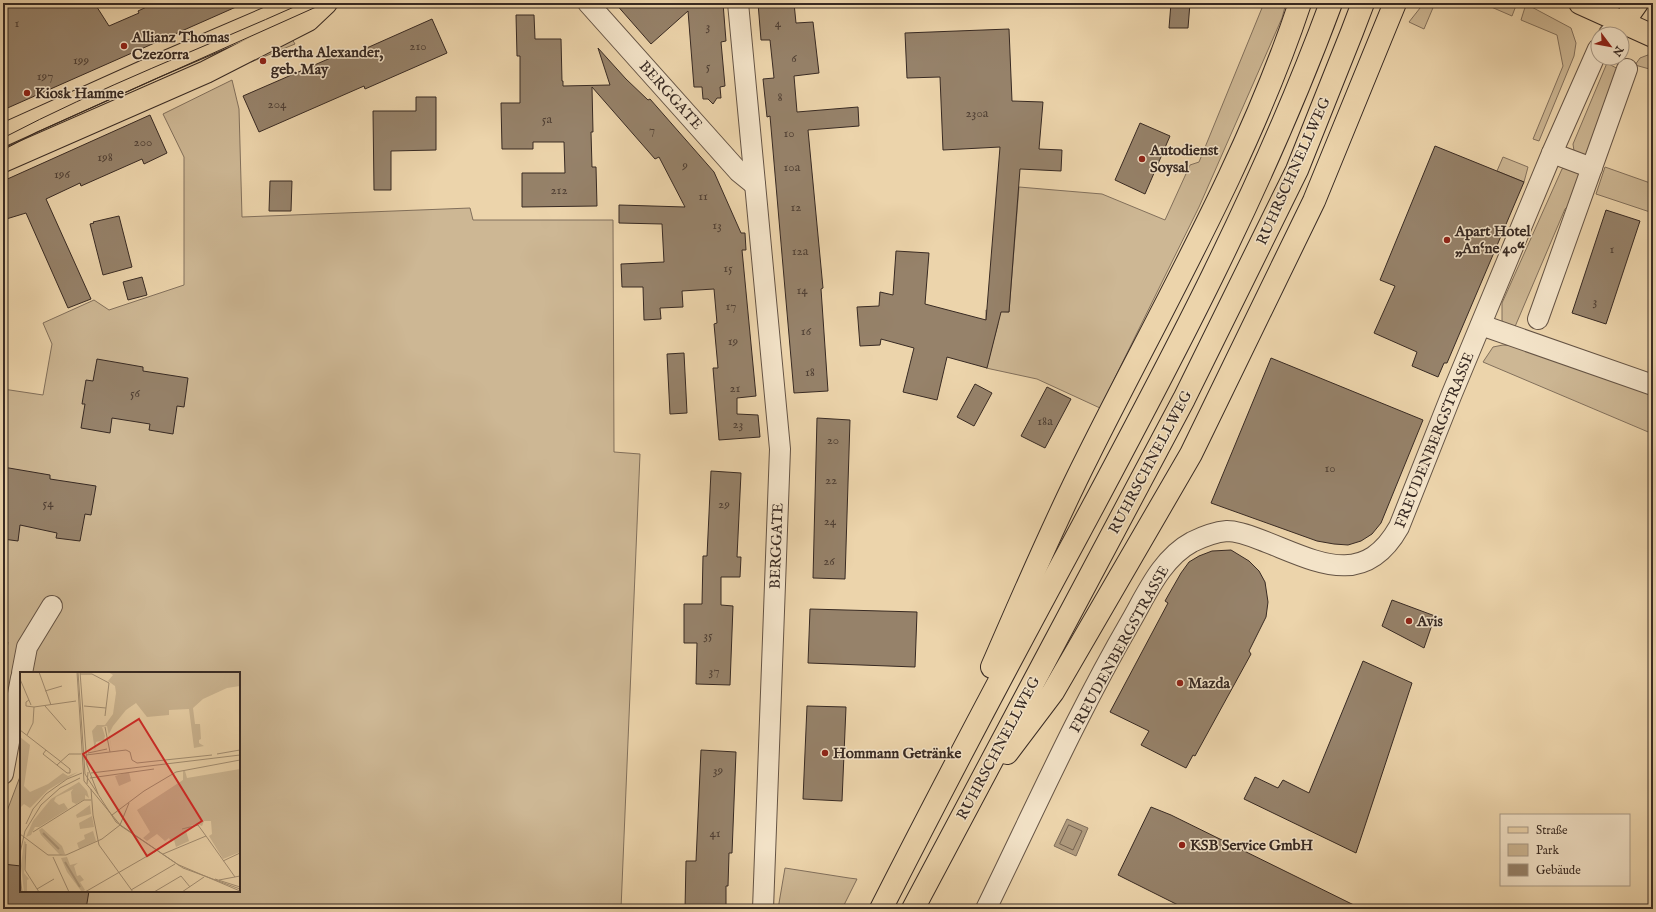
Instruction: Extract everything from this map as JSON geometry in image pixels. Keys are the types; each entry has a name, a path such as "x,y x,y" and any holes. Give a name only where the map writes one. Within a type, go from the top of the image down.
{"main road":[{"path":"3,135 154,67 303,3"},
{"path":"7,156 206,72 308,20 326,3"},
{"path":"925,822 1029,582 1088,456 1185,268 1234,166 1289,37 1300,3"},
{"name":"RUHRSCHNELLWEG","path":"881,909 925,822 1202,300 1269,158 1331,3"},
{"name":"RUHRSCHNELLWEG","path":"912,909 1191,385 1297,170 1363,3"},
{"path":"1580,3 1613,26"},
{"path":"1618,26 1637,3"},
{"path":"964,810 1053,692 1191,454 1314,201 1395,4"},
{"path":"1630,31 1653,36"}],"street":[{"name":"BERGGATE","path":"588,3 739,172 755,185"},
{"name":"BERGGATE","path":"738,3 780,449 763,909"},
{"name":"FREUDENBERGSTRASSE","path":"986,909 1078,718 1158,574 1171,558 1192,542 1208,535 1227,531 1243,534 1325,563 1343,566 1357,565 1373,558 1392,540 1399,528 1451,396 1552,153 1590,66"},
{"path":"1538,318 1627,69"},
{"path":"1552,153 1592,168"},
{"path":"1481,325 1653,386"},
{"path":"22,672 27,647 52,606"},
{"path":"3,774 20,683"}],"green space":[{"path":"1264,3 1286,3 1282,18 1199,207 1100,408 1037,379 986,368 998,324 986,320 986,310 1009,312 1019,187 1102,194 1165,220 1190,165 1199,162"},
{"path":"1424,3 1435,3 1424,29 1409,22"},
{"path":"1482,3 1517,3 1512,16"},
{"path":"1526,4 1571,28 1576,43 1574,56 1539,141 1533,139 1563,66 1557,35 1521,20"},
{"path":"292,39 295,44 251,62 250,60"},
{"path":"1653,53 1653,70 1635,65 1640,58"},
{"path":"1606,66 1613,66 1620,70 1588,157 1574,151 1573,144"},
{"path":"232,80 239,109 242,217 470,208 473,220 613,220 614,452 640,454 621,909 3,909 3,818 20,777 20,892 240,892 240,672 20,672 20,676 3,721 3,682 8,642 3,641 3,389 43,395 52,344 43,323 94,300 109,310 184,285 184,157 163,114"},
{"path":"1503,157 1528,167 1524,182 1497,171"},
{"path":"1567,166 1583,172 1576,198 1565,209 1514,329 1502,322 1502,303 1562,169"},
{"path":"1605,167 1653,184 1653,213 1596,194"},
{"path":"1503,345 1515,346 1653,393 1653,434 1483,362 1493,347"},
{"path":"785,868 857,879 842,909 778,909"}],"water":[{"path":"1067,819 1088,828 1076,856 1054,846"}],"building":[{"path":"3,3 95,4 109,26 139,13 138,11 155,3 245,3 3,110"},
{"path":"615,3 723,3 726,41 721,42 725,86 720,87 721,98 717,98 713,104 708,99 703,99 702,87 694,87 688,11 651,44"},
{"path":"758,3 794,3 796,23 813,22 819,73 794,76 797,112 858,107 859,126 808,130 823,288 821,289 828,391 794,393 770,116 767,117 763,79 774,78 770,40 761,40"},
{"path":"1171,3 1190,3 1188,28 1169,28"},
{"path":"516,15 534,15 535,39 561,39 563,86 610,85 598,48 626,79 648,100 650,99 714,172 741,233 745,233 746,250 742,250 756,396 737,398 737,414 758,415 760,437 719,440 713,368 718,368 714,324 717,323 714,289 682,291 683,307 660,308 661,319 644,320 643,287 622,287 621,264 664,262 662,224 619,223 619,205 685,207 659,157 655,159 592,87 592,167 596,167 597,206 522,207 522,173 565,173 564,142 533,142 533,149 502,149 501,103 520,103 520,56 517,56"},
{"path":"432,19 447,53 365,89 364,86 259,132 243,96 349,50 351,55"},
{"path":"1009,29 1012,101 1043,102 1039,149 1062,150 1061,171 1020,169 1009,312 1001,312 987,368 947,357 937,400 903,392 914,348 881,339 880,345 860,346 857,307 879,306 880,292 893,295 896,251 929,253 925,304 986,320 1000,147 943,150 940,77 907,78 905,33"},
{"path":"416,97 436,97 436,150 391,151 391,190 374,190 373,111 416,111"},
{"path":"150,115 167,153 144,164 142,159 81,186 80,183 46,199 91,299 68,308 26,213 3,220 3,181"},
{"path":"1140,123 1170,136 1145,194 1115,180"},
{"path":"1435,146 1524,182 1447,363 1444,363 1438,377 1412,366 1417,352 1374,333 1395,286 1380,280"},
{"path":"270,181 292,181 291,211 269,211"},
{"path":"1606,210 1640,221 1606,324 1572,313"},
{"path":"119,216 132,267 103,275 90,224"},
{"path":"142,277 147,295 128,300 123,282"},
{"path":"684,353 687,413 670,414 667,354"},
{"path":"1271,358 1423,420 1381,523 1372,534 1361,541 1348,545 1317,541 1211,503"},
{"path":"97,359 143,367 143,371 188,378 184,407 177,406 173,434 149,430 150,424 112,418 110,433 81,428 85,404 82,404 86,380 93,381"},
{"path":"975,384 992,393 974,426 957,417"},
{"path":"1047,387 1071,399 1045,448 1021,436"},
{"path":"817,418 850,420 845,579 813,578"},
{"path":"3,467 50,475 50,479 96,486 91,515 85,514 80,541 56,538 57,533 20,525 18,541 3,539"},
{"path":"711,471 741,473 737,557 741,557 740,577 721,577 721,605 733,606 730,685 696,684 697,643 684,643 684,604 702,604 703,556 707,556"},
{"name":"Mazda","path":"1231,550 1249,561 1259,571 1265,582 1268,602 1266,617 1249,651 1251,654 1195,756 1193,755 1186,768 1141,745 1149,731 1110,712 1168,603 1165,601 1189,562 1212,551"},
{"name":"Avis","path":"1392,600 1435,616 1424,648 1382,626"},
{"path":"810,609 917,612 915,667 808,663"},
{"path":"1363,661 1412,683 1356,853 1244,799 1255,777 1278,788 1283,780 1309,793"},
{"name":"Hommann Getränke","path":"807,706 846,707 842,801 803,799"},
{"path":"701,750 736,752 732,853 729,853 728,886 726,886 726,909 685,909 686,861 696,861"},
{"name":"KSB Service GmbH","path":"1151,807 1171,815 1362,909 1186,909 1118,875"},
{"path":"3,864 20,866 20,892 89,892 86,909 16,909 3,907"}],"tram line":[{"path":"3,138 40,119 114,85 303,3"},
{"path":"3,150 37,132 325,3"},
{"path":"1643,3 1653,8"}],"place":[{"name":"Allianz Thomas Czezorra","path":"124,46"},
{"name":"Bertha Alexander, geb. May","path":"263,61"},
{"name":"Kiosk Hamme","path":"27,93"},
{"name":"Autodienst Soysal","path":"1142,159"},
{"name":"Apart Hotel „An‘ne 40“","path":"1447,240"},
{"name":"Avis","path":"1409,621"},
{"name":"Mazda","path":"1180,683"},
{"name":"Hommann Getränke","path":"825,753"},
{"name":"KSB Service GmbH","path":"1182,845"}]}
